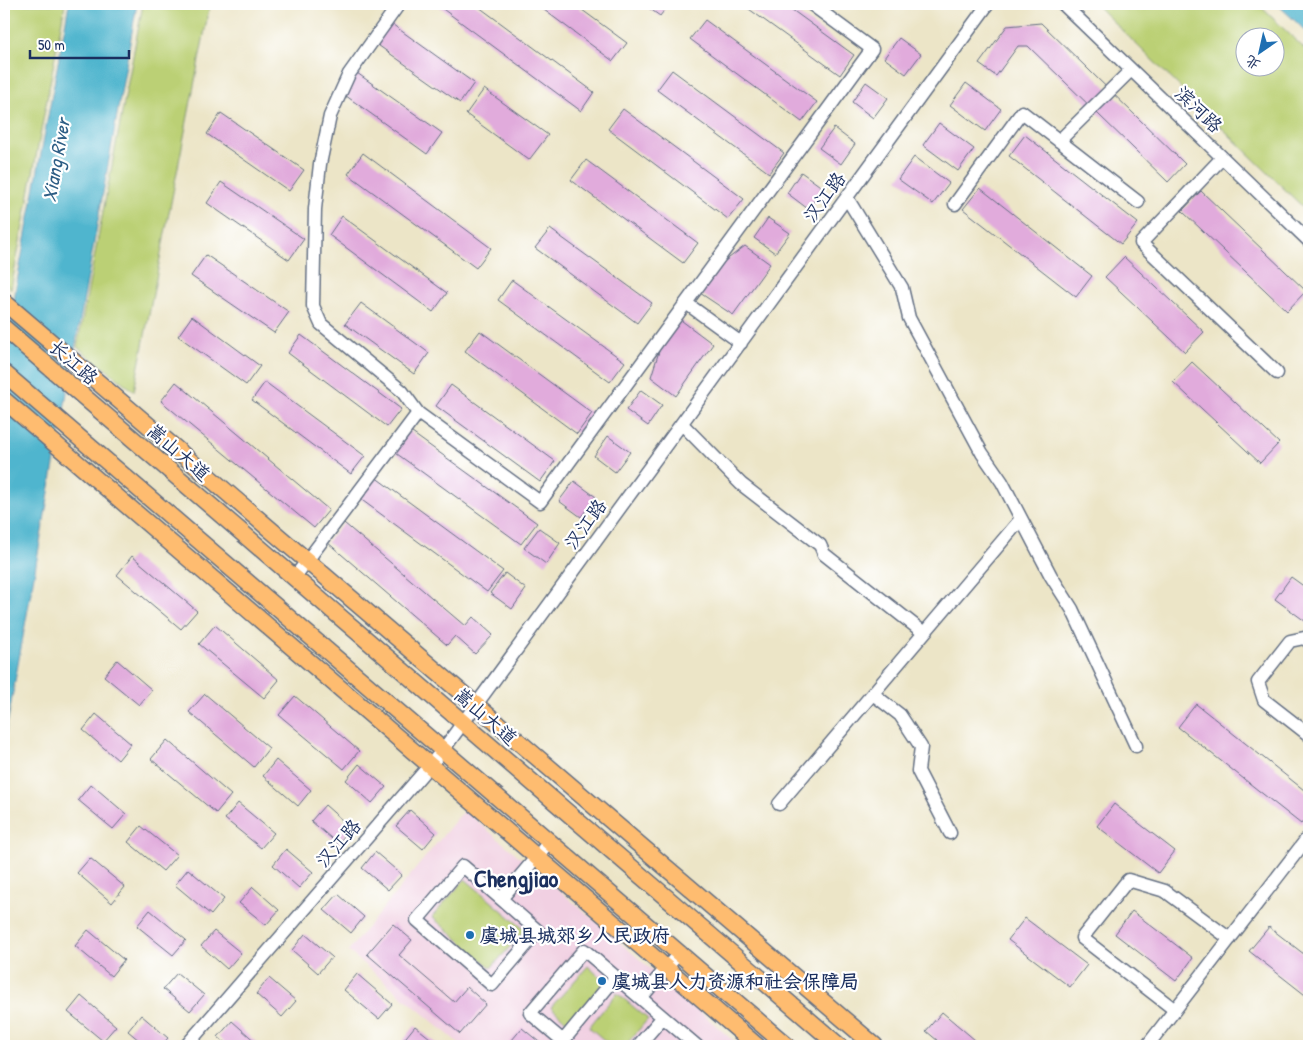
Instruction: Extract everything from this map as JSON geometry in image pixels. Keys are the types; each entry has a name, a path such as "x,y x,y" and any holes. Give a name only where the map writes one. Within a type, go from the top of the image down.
{"main road":[{"path":"4,302 875,1046"},
{"name":"长江路","path":"9,333 107,417"},
{"path":"4,373 787,1046"},
{"path":"4,400 757,1046"},
{"name":"嵩山大道","path":"107,417 839,1046"}],"street":[{"path":"398,4 349,74 330,116 320,164 315,209 313,306 321,324 402,391 418,413 540,502 872,49 811,4"},
{"name":"汉江路","path":"186,1046 443,750 988,4"},
{"name":"滨河路","path":"1063,4 1309,241"},
{"path":"1059,141 1131,70"},
{"path":"955,204 1022,112 1138,202"},
{"path":"1222,158 1141,243 1277,373"},
{"path":"847,198 902,288 909,318 982,453 1002,482 1051,576 1072,609 1136,746"},
{"path":"686,303 741,343"},
{"path":"294,578 418,413"},
{"path":"682,424 741,484 820,546 824,554 924,633"},
{"path":"779,804 1021,519"},
{"path":"1309,642 1304,638 1290,642 1258,682 1264,700 1309,735"},
{"path":"873,694 900,715 921,747 918,772 950,833"},
{"path":"1147,1046 1309,836"},
{"path":"501,899 549,842"},
{"path":"463,866 501,899 538,930 492,985 417,920 463,866"},
{"path":"1175,1010 1082,938 1128,880 1165,891 1230,940"},
{"path":"616,977 566,1044 530,1013 584,950 641,998 697,1046"},
{"path":"641,998 679,953"},
{"path":"638,1046 663,1017"}],"shaded area":[{"name":"虞城县城郊乡人民政府","path":"464,810 736,1043 733,1046 462,1046 348,951"}],"green space":[{"path":"4,4 65,4 11,289 4,282"},
{"path":"143,4 210,4 134,391 77,347"},
{"path":"1095,4 1258,4 1283,28 1236,28 1236,78 1286,78 1286,31 1309,53 1309,213"},
{"path":"465,879 525,930 491,968 432,917"},
{"path":"588,966 605,982 568,1023 551,1007"},
{"path":"617,993 648,1019 625,1046 611,1046 589,1027"}],"water":[{"name":"Xiang River","path":"69,4 137,4 4,742 4,373 16,287"},
{"path":"1277,4 1309,4 1309,34"}],"building":[{"path":"436,4 475,4 594,92 581,111"},
{"path":"536,4 574,4 627,43 613,61"},
{"path":"643,4 669,4 660,16"},
{"path":"742,4 784,4 854,55 840,75"},
{"path":"705,20 817,102 802,122 690,39"},
{"path":"389,22 474,83 460,103 375,43"},
{"path":"1041,23 1185,164 1168,182 1028,46 1018,46 996,76 979,64 1007,26"},
{"path":"899,38 921,54 906,74 884,58"},
{"path":"672,70 784,153 769,173 657,90"},
{"path":"357,73 442,133 427,154 342,93"},
{"path":"866,82 888,98 873,118 852,102"},
{"path":"966,83 1001,109 985,131 950,105"},
{"path":"484,89 548,135 529,160 466,114"},
{"path":"623,109 744,199 728,219 608,129"},
{"path":"221,113 304,170 289,191 207,134"},
{"path":"939,123 974,149 958,171 923,145"},
{"path":"834,128 855,144 841,164 819,148"},
{"path":"1025,135 1138,223 1121,244 1009,156"},
{"path":"363,153 491,248 476,268 348,174"},
{"path":"914,157 949,183 933,204 898,179"},
{"path":"586,160 698,243 683,263 571,180"},
{"path":"801,172 823,188 808,209 787,193"},
{"path":"221,182 304,239 289,260 207,203"},
{"path":"980,188 1092,276 1076,297 963,209"},
{"path":"1201,191 1306,291 1287,311 1182,211"},
{"path":"342,216 447,293 433,312 329,235"},
{"path":"768,218 790,233 775,253 754,238"},
{"path":"550,229 652,303 637,323 535,248"},
{"path":"745,246 770,264 733,315 697,291 717,267"},
{"path":"206,255 289,312 274,333 191,276"},
{"path":"1124,257 1204,332 1185,352 1105,277"},
{"path":"512,280 625,362 610,382 498,300"},
{"path":"361,303 429,353 414,374 345,324"},
{"path":"192,316 260,366 246,385 178,336"},
{"path":"678,318 713,344 676,396 651,377 661,345"},
{"path":"480,331 592,413 577,434 465,351"},
{"path":"301,335 401,409 387,427 288,353"},
{"path":"1192,362 1279,443 1260,463 1173,382"},
{"path":"176,382 329,510 314,528 161,401"},
{"path":"265,382 365,456 351,474 252,400"},
{"path":"451,385 555,461 540,482 436,406"},
{"path":"641,390 662,405 648,426 626,410"},
{"path":"408,430 537,523 521,544 393,451"},
{"path":"608,436 630,452 615,472 594,456"},
{"path":"375,477 503,571 487,592 359,498"},
{"path":"574,481 596,497 581,517 559,501"},
{"path":"344,523 465,626 473,617 493,635 475,654 455,636 447,645 327,542"},
{"path":"539,528 560,543 546,564 524,548"},
{"path":"132,556 197,611 181,629 117,575"},
{"path":"505,573 526,589 512,609 490,593"},
{"path":"1291,577 1309,590 1309,624 1275,599"},
{"path":"215,625 279,680 264,698 199,644"},
{"path":"117,660 152,690 139,705 104,676"},
{"path":"205,694 269,748 254,767 189,712"},
{"path":"295,696 359,751 344,769 279,715"},
{"path":"1196,704 1309,794 1309,814 1301,824 1178,727"},
{"path":"96,714 131,744 118,760 83,730"},
{"path":"167,740 231,795 216,813 151,759"},
{"path":"276,760 311,790 298,806 263,776"},
{"path":"359,764 386,787 372,803 346,780"},
{"path":"91,784 126,814 113,829 78,800"},
{"path":"238,803 274,833 261,848 225,819"},
{"path":"1114,804 1175,851 1158,873 1097,826"},
{"path":"325,805 351,828 338,844 311,821"},
{"path":"410,810 436,833 423,849 396,826"},
{"path":"141,826 177,855 163,871 128,842"},
{"path":"286,849 313,872 299,888 273,865"},
{"path":"375,852 402,875 388,890 362,868"},
{"path":"90,858 125,887 112,903 77,873"},
{"path":"188,869 224,899 211,915 175,885"},
{"path":"253,887 279,910 266,925 239,903"},
{"path":"338,894 364,917 351,933 324,910"},
{"path":"150,910 186,940 173,955 137,926"},
{"path":"1132,911 1193,958 1176,981 1115,934"},
{"path":"1025,918 1087,965 1070,987 1008,940"},
{"path":"393,924 412,940 399,955 454,1002 467,987 486,1004 460,1034 367,954"},
{"path":"1269,927 1309,958 1309,998 1249,951"},
{"path":"88,930 124,960 111,976 75,946"},
{"path":"214,931 241,953 227,969 201,946"},
{"path":"305,934 332,957 318,973 292,950"},
{"path":"177,973 204,995 190,1011 163,989"},
{"path":"357,974 392,1004 379,1019 344,990"},
{"path":"269,978 296,1001 282,1017 256,994"},
{"path":"81,996 116,1026 103,1041 68,1012"},
{"path":"942,1012 982,1046 944,1046 926,1031"},
{"path":"141,1015 168,1038 161,1046 146,1046 128,1031"},
{"path":"232,1021 258,1044 256,1046 229,1046 218,1037"},
{"path":"415,1026 440,1046 408,1046 402,1042"},
{"path":"522,1028 544,1046 507,1046"}],"place":[{"name":"虞城县城郊乡人民政府","path":"470,935"},
{"name":"虞城县人力资源和社会保障局","path":"602,981"}],"district":[{"name":"Chengjiao","path":"516,879"}]}
